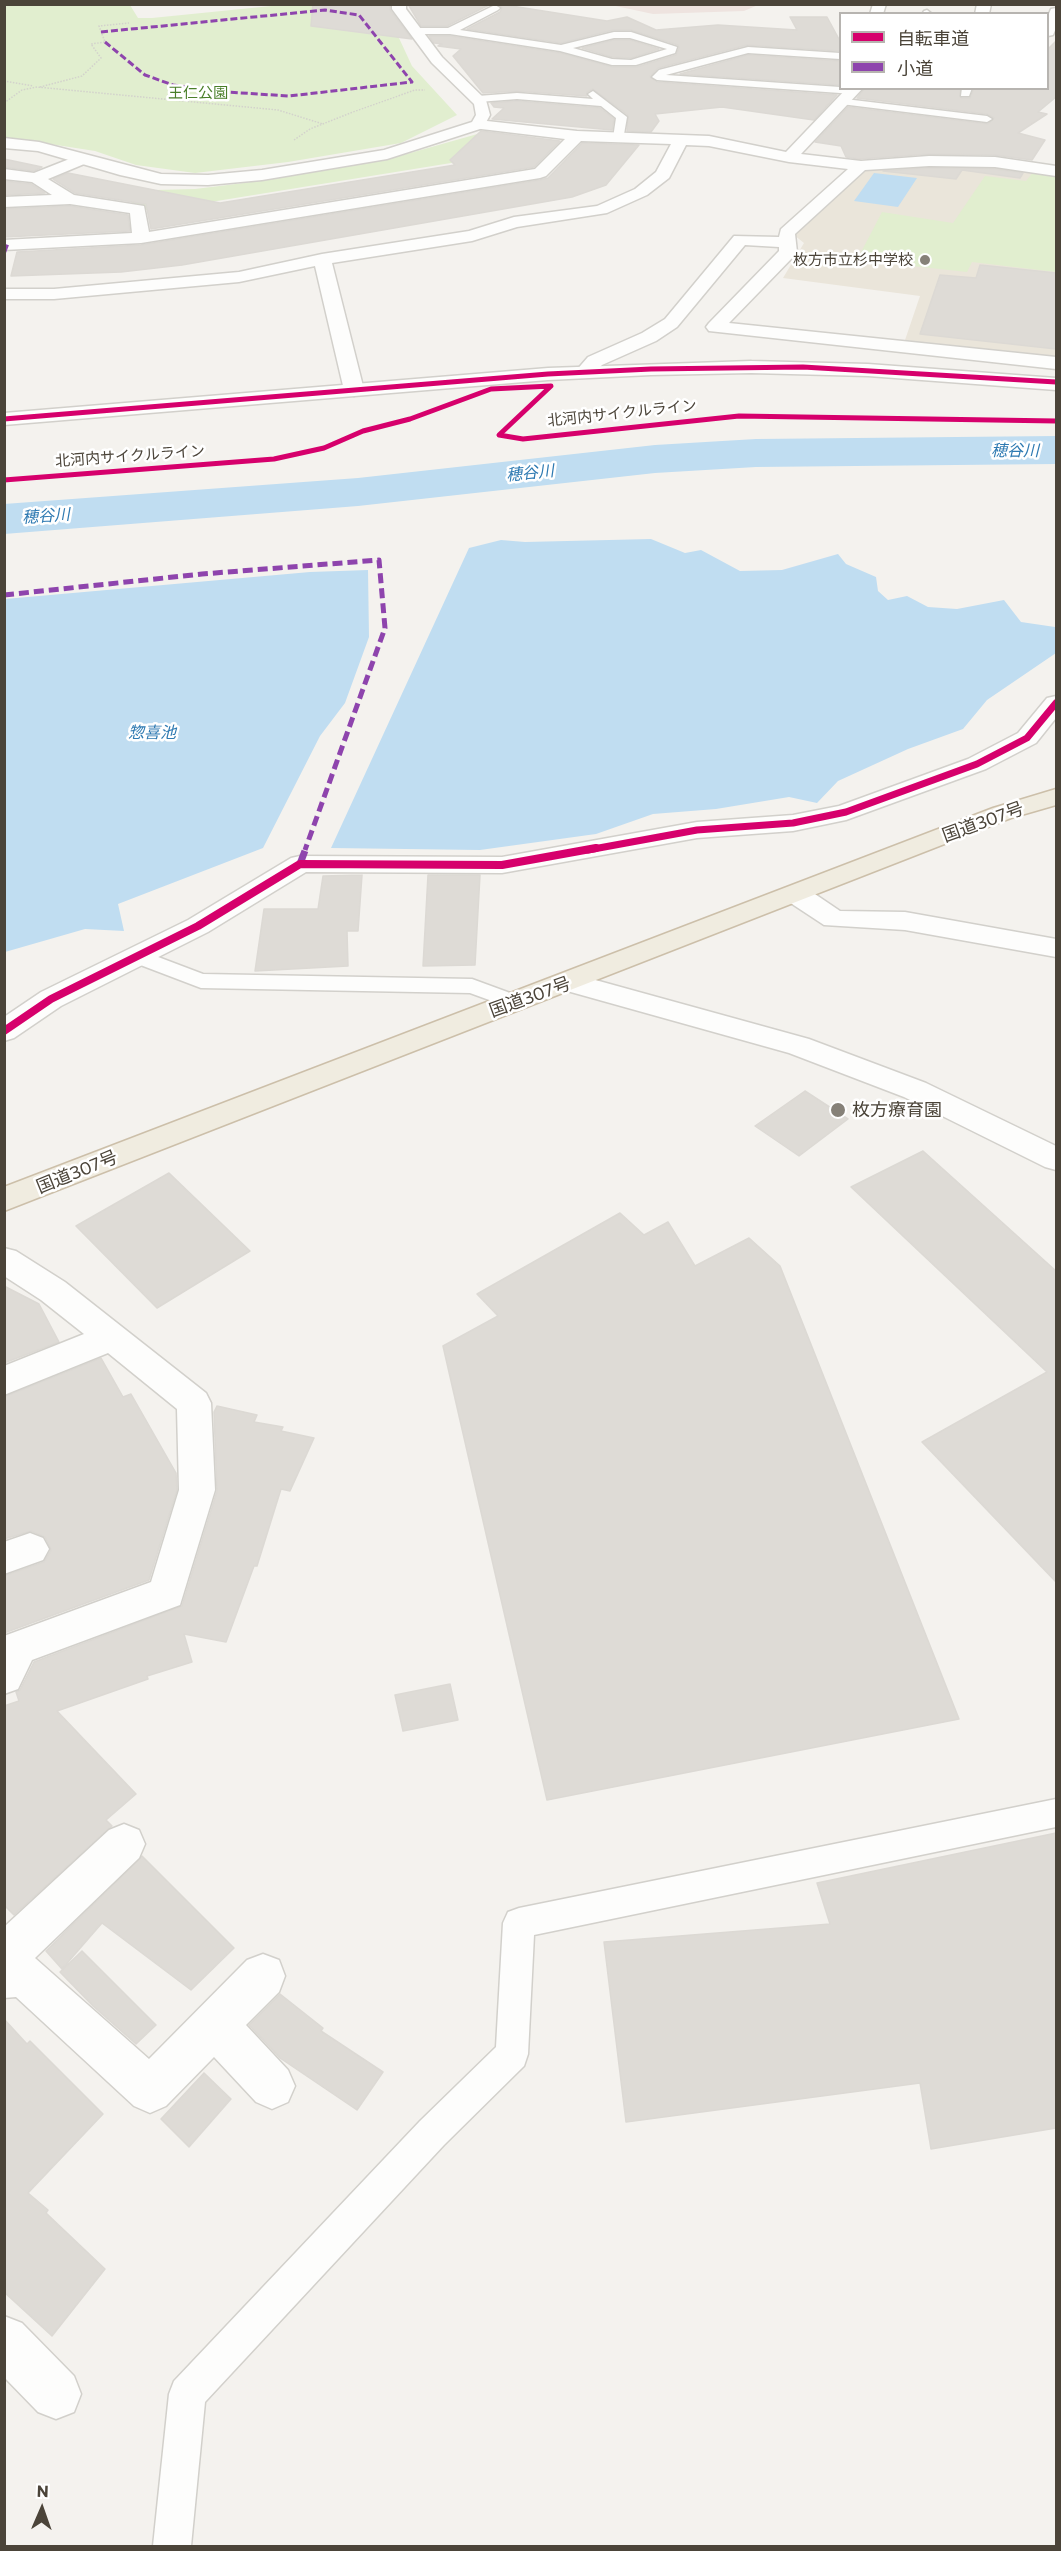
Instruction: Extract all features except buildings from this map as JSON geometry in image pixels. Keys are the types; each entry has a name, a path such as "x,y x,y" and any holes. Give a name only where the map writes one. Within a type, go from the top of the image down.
{"highway":[{"name":"国道307号","path":"4,1200 1002,813 1056,797"}],"street":[{"path":"396,5 438,60 481,103 483,115 478,125"},
{"path":"1049,28 1056,12"},
{"path":"789,157 852,94"},
{"path":"4,143 39,147 161,178 208,180 262,175 387,154 478,125 577,136 709,141 789,157 861,166 929,161 995,162 1056,171"},
{"path":"4,244 141,238 540,173 577,136"},
{"path":"4,294 54,294 239,277 321,259 472,236 514,222 601,210 641,192 663,175 681,140"},
{"path":"1020,166 1047,150"},
{"path":"36,178 82,159"},
{"path":"861,166 787,233 788,252 715,327 1056,363"},
{"path":"4,174 36,178 70,198"},
{"path":"4,202 70,198 138,209 141,238"},
{"path":"584,372 595,361 649,337 671,323 740,240 788,242"},
{"path":"321,259 354,390"},
{"path":"4,419 584,372 803,368 1056,384"},
{"path":"4,1031 51,999 198,926 300,864 502,865 651,837 697,830 792,823 846,812 976,764 1027,738 1056,703"},
{"path":"796,894 834,919 905,921 1056,948"},
{"path":"570,982 799,1046 915,1090 1056,1159"},
{"path":"4,1260 53,1291 194,1403 197,1491 167,1593 9,1655"},
{"path":"4,1381 113,1337"},
{"path":"4,1957 124,1844"},
{"path":"4,1976 24,1975 150,2090 263,1976"},
{"path":"215,2025 272,2086"},
{"path":"4,2341 56,2394"}],"lane":[{"path":"450,31 495,8"},
{"path":"417,31 450,31 561,48 612,62 632,63 671,51 672,47 631,35 614,35 561,48"},
{"path":"839,56 779,63 748,50 663,72 657,77 772,85 852,94 987,119"},
{"path":"772,85 779,63"},
{"path":"592,92 622,117 619,138"},
{"path":"476,96 517,96 604,103"},
{"path":"137,956 201,981 472,986 514,1002"},
{"path":"172,2547 188,2394 432,2133 512,2054 519,1923 1056,1814"}],"path":[{"path":"4,103 22,90 82,76 101,58 91,44 105,42 99,26 129,23"},
{"path":"4,81 37,87 278,110 323,124"},
{"path":"292,141 323,124 415,90 425,89 432,98 476,96"},
{"path":"4,98 9,99"}],"shaded area":[{"path":"611,5 758,5 744,11 653,14"},
{"name":"枚方市立杉中学校","path":"959,165 1056,173 1056,358 904,343 920,296 783,278 804,243 794,235 862,170"}],"green space":[{"name":"王仁公園","path":"291,4 353,4 385,8 412,66 457,115 401,143 288,162 195,173 136,165 95,151 5,137 5,5 130,5 138,18 152,18"},
{"path":"481,133 488,157 149,212 143,207 129,204 155,190 195,189 244,183 396,157"},
{"path":"1034,171 1056,174 1056,272 972,262 967,272 857,260 882,212 953,223 985,176 1026,181"}],"water":[{"path":"874,173 917,178 898,207 854,201"},
{"path":"651,539 685,553 701,550 740,571 782,570 838,554 846,564 876,577 878,591 888,600 907,596 928,607 957,609 1004,600 1021,622 1055,627 1056,653 987,700 963,729 908,749 838,781 817,803 789,797 716,809 653,814 596,834 480,850 331,848 469,548 501,540 525,542"},
{"name":"惣喜池","path":"368,570 369,637 345,703 320,736 263,848 118,904 124,931 85,929 5,952 5,599 310,572"}],"waterway":[{"name":"穂谷川","path":"4,519 358,492 655,459 756,453 1056,450"}],"marked path":[{"path":"101,32 325,10 359,15 412,82 289,96 211,91 173,85 145,75 105,42"},
{"path":"4,252 7,244"},
{"path":"4,595 202,574 379,560 385,628 300,864"}],"cycle path":[{"path":"4,419 548,374 651,369 803,367 1056,382"},
{"name":"北河内サイクルライン","path":"4,480 274,459 324,448 363,431 410,419 491,389 551,386 499,435 523,439 739,416 864,416 1056,421"},
{"path":"4,1031 51,999 198,926 300,864 502,865 697,830 793,823 846,812 977,764 1027,738 1056,703"}],"place":[{"name":"枚方市立杉中学校","path":"925,260"},
{"name":"枚方療育園","path":"838,1110"}]}
